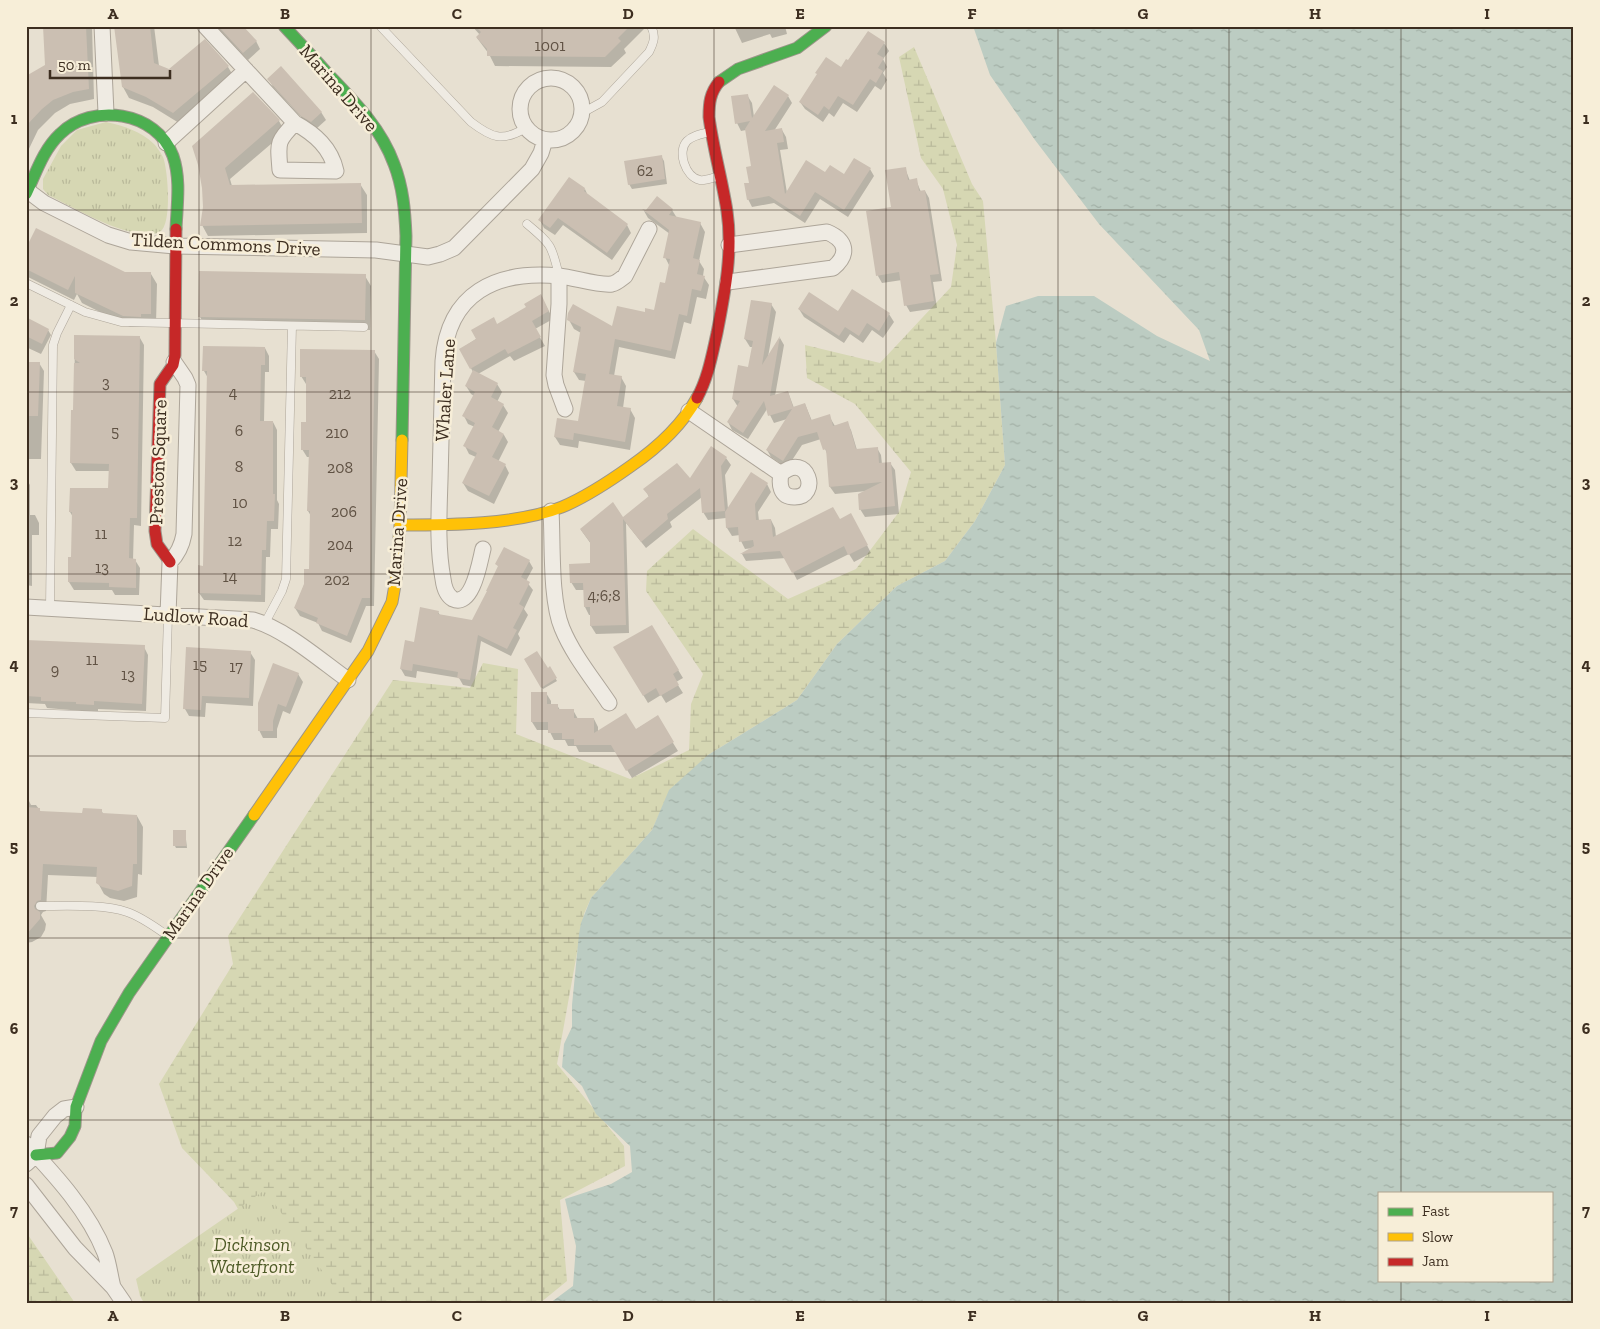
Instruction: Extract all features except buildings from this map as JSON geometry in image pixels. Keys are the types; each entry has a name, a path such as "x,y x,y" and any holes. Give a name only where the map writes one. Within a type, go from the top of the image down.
{"street":[{"path":"102,26 106,113"},
{"path":"205,26 295,123"},
{"name":"Marina Drive","path":"30,1154 57,1153 66,1143 73,1132 77,1118 76,1107 95,1056 129,993 368,651 383,624 392,602 396,579 400,525 406,255 406,226 399,178 391,155 379,132 366,114 284,26"},
{"path":"400,525 439,526 551,511 582,497 618,476 663,440 689,411 710,369 728,282 729,245 727,211 708,106 711,93 718,81 731,72 797,48 813,38 826,26"},
{"path":"166,143 246,70"},
{"path":"551,78 562,80 575,89 581,101 582,113 578,126 567,136 557,140 545,140 534,136 526,128 520,114 521,99 528,87 538,80 551,78"},
{"path":"27,192 42,160 61,132 89,116 106,113 124,115 153,130 166,143 173,157 177,174 175,246"},
{"name":"Tilden Commons Drive","path":"27,192 44,203 108,235 131,242 175,246 376,250 428,257 454,248 532,169 541,153 545,140"},
{"name":"Whaler Lane","path":"483,549 471,591 463,598 453,599 445,589 442,578 439,526 444,354 452,321 458,310 467,300 486,286 514,277 559,276 604,284 620,281 625,276 649,229"},
{"path":"728,282 833,268 841,262 844,253 843,243 837,236 827,232 729,245"},
{"name":"Preston Square","path":"168,615 170,562 158,544 155,531 160,384 174,362 177,323 175,246"},
{"path":"559,276 554,375 565,409"},
{"name":"Preston Square","path":"170,562 176,556 182,544 184,534 188,385 186,378 174,362"},
{"path":"689,411 781,474"},
{"path":"551,511 555,597 559,620 571,646 609,703"},
{"name":"Ludlow Road","path":"26,607 253,620 265,623 278,630 348,680"},
{"path":"76,1107 64,1109 55,1116 39,1136 30,1154 67,1192 98,1238 105,1255 113,1287"},
{"path":"26,1185 75,1248 113,1287 124,1303"}],"lane":[{"path":"380,26 471,122 481,130 493,136 504,138 526,128"},
{"path":"582,113 602,102 649,52 654,42 654,33 651,26"},
{"path":"712,132 692,136 682,149 687,171 692,177 702,180 720,176"},
{"path":"527,224 546,240 551,247 559,276"},
{"path":"26,283 102,318 121,322 364,327"},
{"path":"50,608 53,345 71,305"},
{"path":"265,623 282,591 286,579 292,326"},
{"path":"26,713 165,718 168,615"},
{"path":"40,906 109,908 126,911 143,919 168,936"}],"green space":[{"path":"914,47 972,184 983,201 1005,465 975,521 945,561 897,586 837,644 797,700 708,755 660,812 652,830 591,898 584,914 557,1064 624,1146 625,1166 560,1200 567,1281 540,1303 291,1303 234,1202 182,1148 159,1084 233,964 228,936 393,680 470,688 483,663 518,669 516,734 630,779 689,750 691,704 703,674 646,591 647,571 693,529 788,599 856,569 899,512 911,472 855,404 807,378 805,345 880,363 951,287 957,245 943,189 921,158 899,57"},
{"path":"106,122 138,132 155,145 163,157 168,185 168,198 166,221 163,229 158,233 132,232 102,222 48,195 43,189 43,179 61,146 77,130"},
{"name":"Dickinson Waterfront","path":"265,1190 345,1303 144,1303 140,1296 136,1279"},
{"path":"26,1232 75,1303 26,1303"}],"water":[{"path":"973,26 1574,26 1574,1303 550,1303 573,1286 576,1246 565,1199 611,1184 632,1172 630,1146 596,1114 582,1086 562,1067 564,1044 572,1027 572,1005 579,934 581,923 591,898 652,830 669,790 708,755 797,700 837,644 897,586 945,561 975,521 1005,465 996,343 1006,306 1038,296 1094,296 1157,336 1210,361 1199,330 1099,224 1035,140 990,75"}],"traffic: fast":[{"path":"284,26 366,116 382,139 400,181 406,236 402,440"},
{"path":"719,82 738,69 797,48 826,26"},
{"path":"26,194 44,154 60,134 73,124 89,118 106,115 122,116 139,121 153,129 165,141 173,156 178,183 176,229"},
{"path":"36,1155 57,1153 70,1137 75,1126 76,1107 101,1041 129,993 254,815"}],"traffic: slow":[{"path":"400,525 504,521 544,513 562,507 598,488 650,452 676,428 697,398"},
{"path":"254,815 368,651 392,602 396,579 400,525 402,440"}],"traffic: jam":[{"path":"697,398 707,374 713,350 723,302 729,257 727,211 709,117 711,98 719,82"},
{"path":"170,562 157,544 155,531 160,384 173,365 175,355 176,229"}]}
